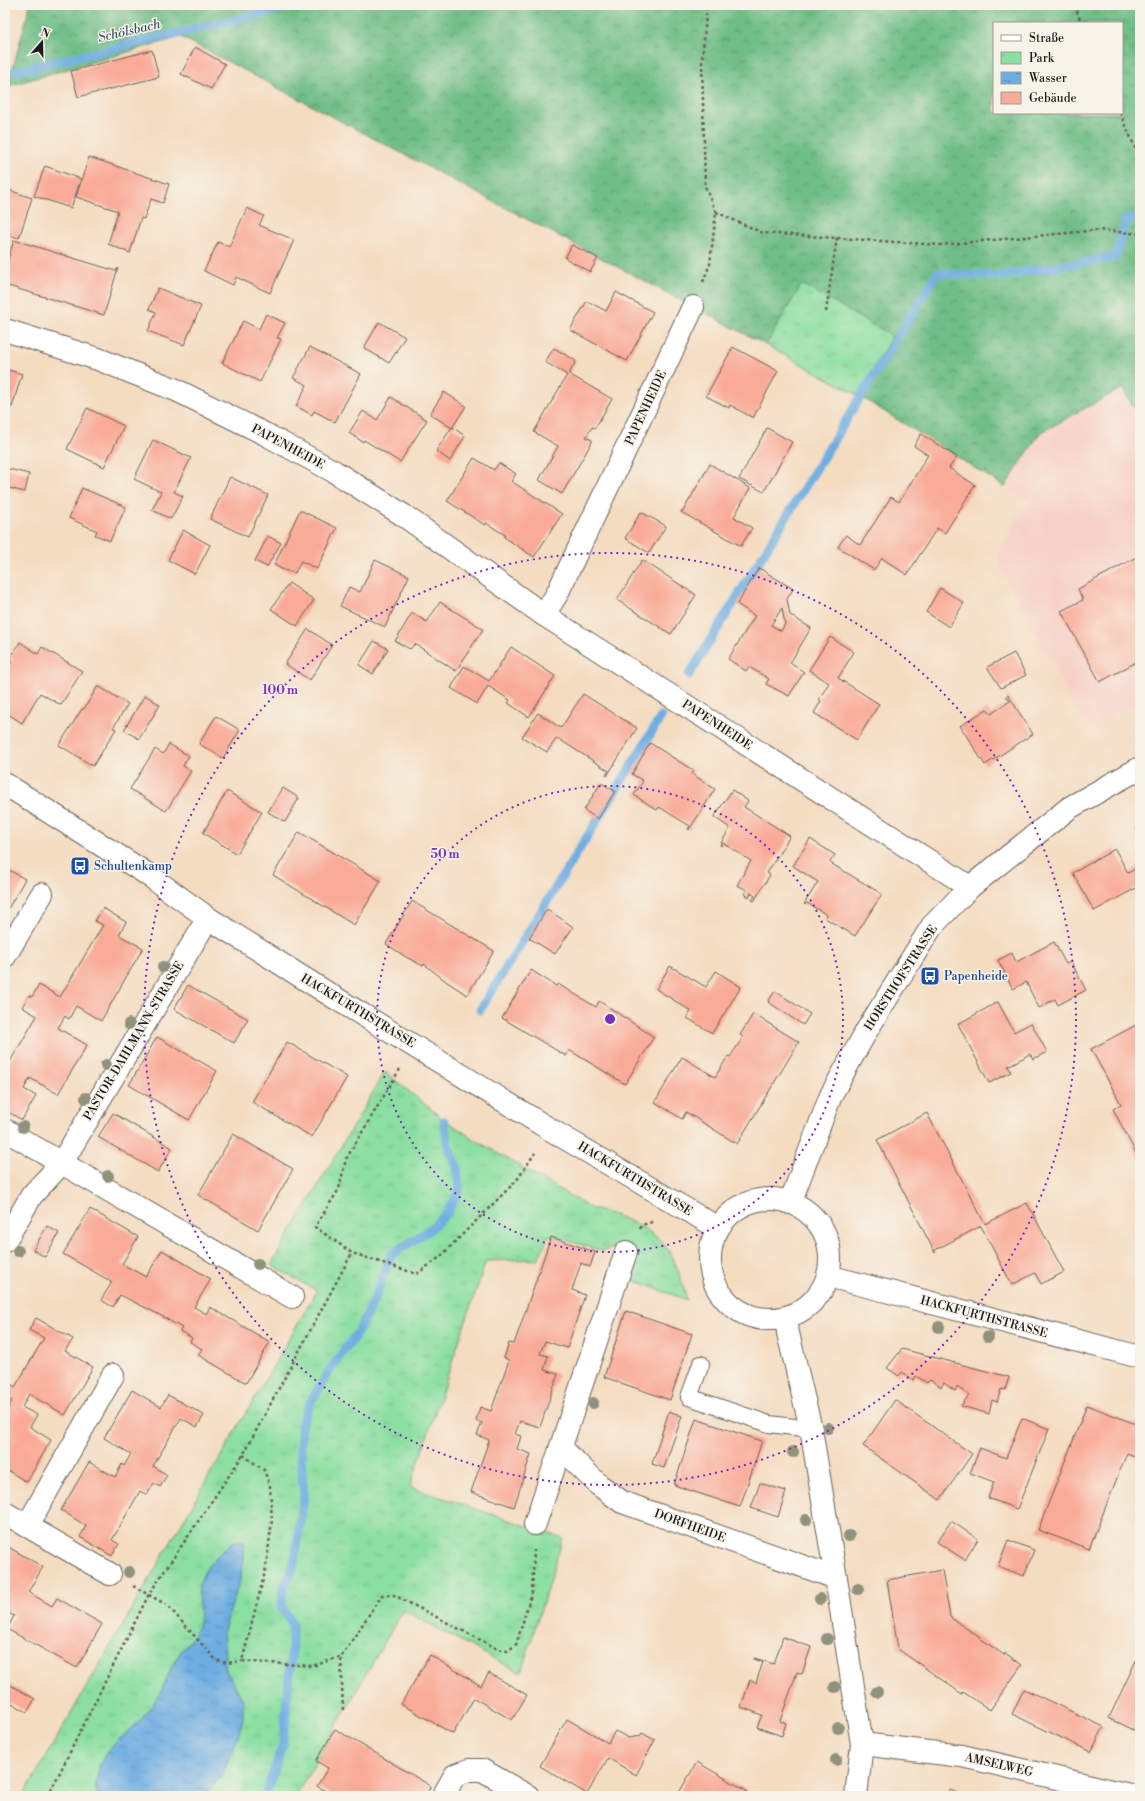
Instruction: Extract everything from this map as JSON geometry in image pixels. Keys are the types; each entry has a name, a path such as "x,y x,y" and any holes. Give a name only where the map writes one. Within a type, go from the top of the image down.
{"street":[{"name":"PAPENHEIDE","path":"544,615 557,594 693,307"},
{"name":"PAPENHEIDE","path":"5,330 98,359 176,390 265,434 336,472 403,515 544,615 970,887"},
{"name":"HORSTHOFSTRASSE","path":"790,1202 831,1096 867,1030 932,926 970,887 1069,808 1140,768"},
{"name":"HACKFURTHSTRASSE","path":"5,784 129,862 208,918 551,1130 718,1228"},
{"path":"5,956 42,894"},
{"name":"PASTOR-DAHLMANN-STRASSE","path":"5,1241 32,1195 61,1164 208,918"},
{"path":"5,1130 61,1164 292,1297"},
{"path":"770,1199 790,1202 802,1208 816,1221 826,1238 830,1257 828,1276 819,1292 808,1306 797,1312 771,1319 756,1317 742,1312 729,1303 713,1278 710,1263 711,1248 718,1228 728,1215 751,1202 770,1199"},
{"path":"535,1524 626,1252"},
{"name":"HACKFURTHSTRASSE","path":"828,1276 1140,1357"},
{"path":"786,1316 788,1333 811,1429 862,1744 856,1796"},
{"path":"27,1526 113,1375"},
{"name":"DORFHEIDE","path":"561,1448 599,1485 622,1502 836,1578"},
{"path":"5,1513 110,1574"},
{"name":"AMSELWEG","path":"862,1744 962,1756 1134,1796"},
{"path":"443,1796 455,1776 469,1770 482,1770 528,1796"}],"lane":[{"path":"701,1364 689,1397 769,1424 811,1429"}],"path":[{"path":"693,307 710,264 716,212 705,186 702,60 707,5"},
{"path":"1075,5 1081,22"},
{"path":"1120,114 1140,159"},
{"path":"716,212 763,233 940,245 1099,230 1140,234"},
{"path":"826,312 837,237"},
{"path":"414,1046 346,1159 339,1189 315,1227 352,1253 417,1274 440,1257 517,1180 551,1130"},
{"path":"626,1252 642,1225 687,1210"},
{"path":"48,1796 149,1594 243,1455 352,1253"},
{"path":"242,1661 266,1568 272,1520 270,1486 264,1470 243,1455"},
{"path":"343,1710 341,1657 382,1595 394,1595 498,1649 507,1651 516,1645 532,1592 535,1524"},
{"path":"110,1574 167,1605 216,1660 227,1663 242,1661 312,1666 341,1657"}],"shaded area":[{"path":"1122,388 1140,418 1140,701 1087,730 999,564 998,554 1001,546 1029,502 1005,487 1040,433"}],"green space":[{"path":"30,5 1140,5 1140,418 1122,388 1040,433 1005,487 858,395 892,336 802,284 766,345 181,37 8,86"},
{"path":"802,284 892,336 858,395 766,345"},
{"path":"385,1072 442,1118 472,1138 592,1209 634,1223 654,1235 669,1251 680,1275 687,1300 633,1280 630,1277 618,1247 602,1251 549,1235 538,1259 486,1261 410,1487 563,1538 521,1673 403,1610 296,1796 23,1796 317,1291 271,1265"}],"water":[{"path":"234,1541 244,1542 244,1559 240,1580 223,1633 226,1670 243,1700 243,1718 238,1737 221,1777 205,1794 201,1796 97,1796 96,1781 105,1755 111,1747 142,1718 157,1698 177,1658 198,1627 198,1595 199,1586 204,1572 218,1555"}],"building":[{"path":"195,47 225,64 211,89 181,74"},
{"path":"152,50 159,77 78,97 71,71"},
{"path":"89,157 169,184 163,203 151,199 144,219 141,218 130,253 108,244 118,211 76,197"},
{"path":"45,166 81,179 71,208 34,196"},
{"path":"6,189 32,198 19,238 5,234"},
{"path":"247,208 264,216 259,225 294,240 270,293 236,277 233,285 204,271 218,242 229,247"},
{"path":"14,240 116,271 118,268 104,315 5,285 5,269"},
{"path":"572,245 598,258 590,272 565,258"},
{"path":"158,288 201,306 184,345 148,331 156,312 149,309"},
{"path":"616,292 653,312 627,361 570,330 587,301 606,311"},
{"path":"266,314 285,323 277,338 281,339 260,382 222,363 243,321 259,329"},
{"path":"379,322 405,337 397,350 397,353 396,352 389,363 364,348"},
{"path":"310,347 361,374 335,422 314,411 312,415 296,406 307,385 293,378"},
{"path":"733,347 778,371 753,418 730,405 729,408 706,396"},
{"path":"554,348 576,361 569,374 612,399 595,428 592,427 586,437 592,440 592,442 562,494 539,480 558,446 534,432 567,375 545,362"},
{"path":"5,369 22,374 12,407 5,405"},
{"path":"444,392 466,406 452,428 430,414"},
{"path":"391,397 427,420 400,462 364,440 363,442 349,433 363,411 377,420"},
{"path":"87,408 124,426 104,467 67,449"},
{"path":"452,427 465,436 450,461 436,451"},
{"path":"767,428 792,442 764,492 739,479"},
{"path":"921,434 957,457 949,468 975,485 945,533 937,528 907,575 882,558 874,570 838,547 846,535 860,545 891,497 899,502 928,455 914,446"},
{"path":"153,440 191,458 174,492 183,496 171,519 152,510 161,492 134,479"},
{"path":"474,458 494,470 499,463 516,474 511,481 562,514 534,557 504,537 505,535 486,523 485,525 447,501"},
{"path":"710,464 750,488 734,517 752,528 741,546 681,512"},
{"path":"5,468 29,474 25,492 5,487"},
{"path":"230,477 268,495 248,537 210,519"},
{"path":"82,488 126,507 110,541 95,535 97,531 69,518"},
{"path":"300,510 337,528 317,569 301,561 295,573 274,565"},
{"path":"641,512 666,526 649,553 625,538"},
{"path":"183,530 210,545 195,574 168,560"},
{"path":"268,536 281,543 267,567 255,561"},
{"path":"1140,555 1140,660 1100,682 1061,611 1083,600 1078,589"},
{"path":"375,560 409,576 385,627 340,606 349,587 360,592"},
{"path":"642,560 696,595 671,634 617,600"},
{"path":"759,568 793,589 787,599 790,615 811,628 790,663 804,672 789,696 766,684 769,679 749,667 746,671 728,659 755,616 737,604","holes":["782,608 785,624 781,631 771,625"]},
{"path":"289,583 314,600 297,626 271,609"},
{"path":"940,588 964,603 949,627 926,612"},
{"path":"440,602 483,629 456,671 415,644 410,649 395,641 412,613 427,622"},
{"path":"308,629 332,645 310,680 285,664"},
{"path":"830,637 854,652 838,678 879,704 857,740 814,713 821,701 819,699 829,683 809,670"},
{"path":"374,641 388,649 373,674 359,665"},
{"path":"20,642 38,654 42,647 82,671 61,705 40,693 22,723 5,712 5,672 13,660 10,658"},
{"path":"511,647 555,676 529,717 508,703 510,700 488,686 477,704 451,688 464,666 489,681"},
{"path":"1014,653 1026,675 1001,688 987,667"},
{"path":"98,686 128,704 113,728 116,729 93,766 59,745"},
{"path":"583,694 637,728 607,776 606,775 609,771 557,738 547,752 522,737 538,713 561,728"},
{"path":"145,695 160,705 139,739 124,730"},
{"path":"1008,695 1033,734 985,765 960,726 987,709 991,714 1010,701 1006,696"},
{"path":"216,716 240,730 223,758 199,744"},
{"path":"650,743 694,771 692,774 715,789 689,830 688,829 690,826 659,807 657,810 634,795 643,781 632,774"},
{"path":"169,744 189,756 183,766 191,771 166,811 130,789 155,749 163,754"},
{"path":"601,783 615,791 598,819 584,810"},
{"path":"283,788 299,798 285,822 268,812"},
{"path":"732,790 748,801 744,807 790,836 767,873 770,875 754,901 752,900 755,896 751,893 749,897 744,894 747,890 737,885 751,861 723,843 721,846 720,845 730,828 714,817"},
{"path":"227,791 262,812 237,854 203,833"},
{"path":"1140,827 1140,836 1136,829"},
{"path":"299,832 381,881 354,925 273,875"},
{"path":"810,839 835,855 830,862 832,864 882,894 855,936 825,918 827,915 807,903 805,905 804,904 818,882 793,866"},
{"path":"1115,849 1128,873 1140,866 1140,895 1136,888 1094,911 1073,873"},
{"path":"5,868 25,879 5,914"},
{"path":"412,901 494,951 467,995 424,964 423,966 386,944"},
{"path":"103,908 126,922 119,935 143,948 101,1021 76,1006 69,1019 65,1016 58,1028 87,1045 58,1094 30,1078 24,1089 36,1096 22,1120 5,1110 5,1063 8,1065 37,1016 22,1007 29,995 32,997 39,985 60,997 103,925 95,921"},
{"path":"547,909 573,927 555,954 529,938"},
{"path":"1054,942 1066,964 1071,962 1086,990 1058,1005 1055,999 1039,1008 1026,982 1013,989 998,960 1012,953 1016,962"},
{"path":"670,966 706,987 716,971 741,987 712,1033 687,1018 691,1011 656,989"},
{"path":"531,970 556,986 558,984 596,1007 599,1001 654,1037 625,1084 569,1050 566,1056 502,1018"},
{"path":"188,985 248,1019 234,1043 174,1009"},
{"path":"775,991 810,1014 803,1025 768,1002"},
{"path":"998,1002 1014,1032 1031,1023 1047,1052 1033,1059 1030,1054 1008,1066 1011,1072 989,1083 958,1024"},
{"path":"753,1014 799,1042 737,1144 686,1112 682,1119 655,1102 682,1057 715,1077 728,1056 730,1057 743,1037 740,1035"},
{"path":"1140,1023 1140,1161 1113,1109 1121,1104 1091,1049"},
{"path":"157,1037 217,1071 189,1120 129,1085"},
{"path":"287,1042 347,1077 312,1137 252,1102"},
{"path":"113,1113 172,1148 158,1172 98,1137"},
{"path":"927,1113 985,1224 1027,1203 1064,1272 1041,1284 1035,1273 1012,1285 981,1226 935,1250 935,1253 877,1140"},
{"path":"233,1134 293,1169 258,1230 198,1195"},
{"path":"90,1209 138,1237 122,1264 146,1277 162,1250 211,1279 194,1307 206,1314 210,1307 270,1342 246,1383 198,1355 202,1349 190,1342 192,1338 180,1331 182,1328 158,1314 120,1295 113,1307 101,1300 112,1282 63,1254"},
{"path":"47,1226 59,1233 45,1257 33,1250"},
{"path":"551,1237 595,1252 590,1267 581,1263 572,1290 585,1295 567,1348 545,1341 540,1354 548,1356 544,1370 558,1374 540,1427 520,1421 515,1434 521,1436 517,1449 531,1454 514,1507 471,1492 489,1440 477,1435 482,1423 476,1421 480,1407 491,1411 509,1360 504,1358 509,1343 514,1344"},
{"path":"626,1311 692,1334 670,1400 604,1377"},
{"path":"36,1318 73,1339 65,1351 93,1367 65,1415 29,1394 22,1407 37,1415 30,1427 51,1440 27,1482 5,1469 5,1414 12,1401 5,1397 5,1380 15,1387 44,1338 29,1330"},
{"path":"902,1349 1009,1377 1005,1390 1001,1389 997,1402 992,1400 989,1414 961,1406 969,1395 957,1387 955,1391 944,1383 941,1387 930,1380 927,1383 916,1376 913,1380 902,1372 899,1376 887,1368"},
{"path":"132,1390 161,1407 168,1395 204,1415 197,1427 181,1418 153,1466 167,1475 160,1487 154,1483 147,1495 140,1491 112,1540 119,1544 112,1556 80,1537 86,1526 61,1510 89,1462 115,1477 122,1464 124,1466 131,1454 104,1438"},
{"path":"895,1400 972,1454 940,1500 863,1446"},
{"path":"1087,1405 1138,1425 1136,1430 1140,1431 1140,1458 1127,1453 1089,1549 1038,1530"},
{"path":"669,1411 682,1416 664,1468 652,1464"},
{"path":"1022,1418 1049,1429 1017,1509 988,1498 994,1482 970,1473 980,1448 1006,1458"},
{"path":"696,1419 762,1441 740,1507 674,1485"},
{"path":"760,1483 786,1491 778,1517 751,1508"},
{"path":"951,1521 978,1539 965,1560 937,1542"},
{"path":"1008,1540 1034,1550 1024,1576 998,1566"},
{"path":"5,1545 43,1567 28,1592 52,1606 57,1598 102,1624 77,1668 7,1629 14,1616 5,1611"},
{"path":"942,1570 950,1617 1004,1655 1005,1653 1022,1665 990,1710 963,1692 962,1694 898,1649 887,1580"},
{"path":"783,1637 811,1647 802,1674 797,1672 780,1721 786,1723 782,1736 757,1727 762,1715 741,1707 750,1680 756,1683 763,1662 754,1658 774,1664"},
{"path":"1140,1652 1140,1733 1109,1718"},
{"path":"430,1655 481,1686 489,1673 527,1695 512,1720 474,1698 453,1734 401,1704"},
{"path":"5,1682 35,1699 27,1712 10,1702 5,1710"},
{"path":"1024,1689 1104,1727 1091,1752 1012,1714"},
{"path":"567,1719 608,1743 615,1731 629,1738 640,1736 642,1733 655,1740 636,1775 608,1758 587,1794 540,1766"},
{"path":"335,1729 431,1786 425,1796 334,1796 317,1786 328,1768 316,1761"},
{"path":"697,1762 747,1791 744,1796 677,1796"},
{"path":"950,1790 965,1796 947,1796"}],"waterway":[{"name":"Schölsbach","path":"13,72 297,5"},
{"path":"689,675 937,273 999,276 1116,257 1126,218 1140,221"},
{"path":"480,1010 661,717"},
{"path":"265,1796 283,1745 292,1646 292,1624 282,1607 283,1589 292,1571 304,1497 301,1460 301,1425 311,1401 331,1368 358,1332 375,1298 391,1255 429,1230 447,1213 459,1191 457,1167 448,1146 444,1121"}],"place":[{"name":"Schultenkamp","path":"80,866"},
{"name":"Papenheide","path":"930,976"}]}
